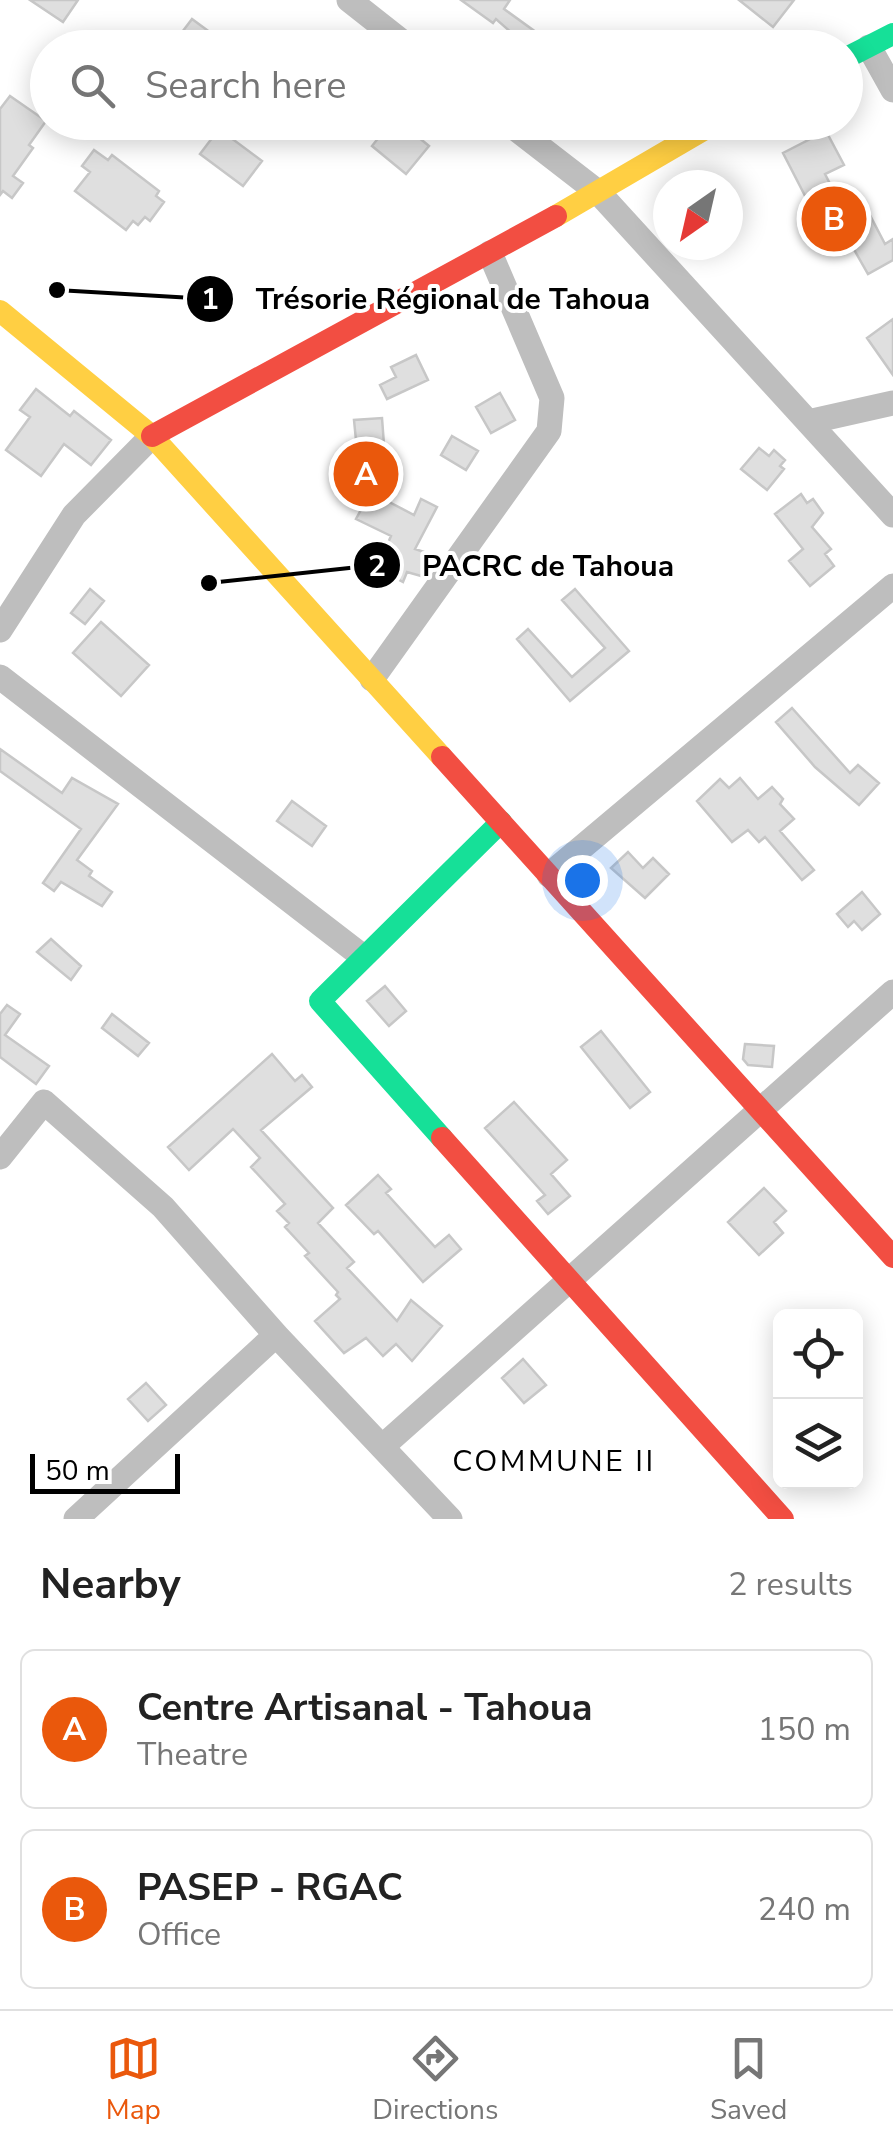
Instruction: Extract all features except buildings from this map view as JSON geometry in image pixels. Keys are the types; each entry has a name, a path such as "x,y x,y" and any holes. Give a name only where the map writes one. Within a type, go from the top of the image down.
{"street":[{"path":"349,0 387,30"},
{"path":"863,50 893,34"},
{"path":"863,59 893,90"},
{"path":"531,140 599,193 893,514"},
{"path":"0,630 74,516 152,436 599,193 686,140"},
{"path":"372,679 549,431 552,398 490,252"},
{"path":"0,311 152,436 893,1257"},
{"path":"808,422 893,403"},
{"path":"549,875 893,586"},
{"path":"0,676 362,956"},
{"path":"502,822 320,1001 783,1519"},
{"path":"384,1446 893,992"},
{"path":"0,1158 44,1102 162,1207 276,1335 450,1519"},
{"path":"76,1519 276,1335"}],"traffic: fast":[{"path":"863,49 893,34"},
{"path":"442,1138 320,1001 501,822"}],"traffic: slow":[{"path":"556,216 686,140"},
{"path":"0,311 152,436 442,757"}],"traffic: jam":[{"path":"152,436 556,216"},
{"path":"442,757 893,1257"},
{"path":"442,1138 783,1519"}],"place":[{"name":"PASEP - RGAC","path":"834,219"},
{"name":"Trésorie Régional de Tahoua","path":"57,290"},
{"name":"Centre Artisanal - Tahoua","path":"366,474"},
{"name":"PACRC de Tahoua","path":"209,583"}],"district":[{"name":"COMMUNE II","path":"554,1461"}]}
